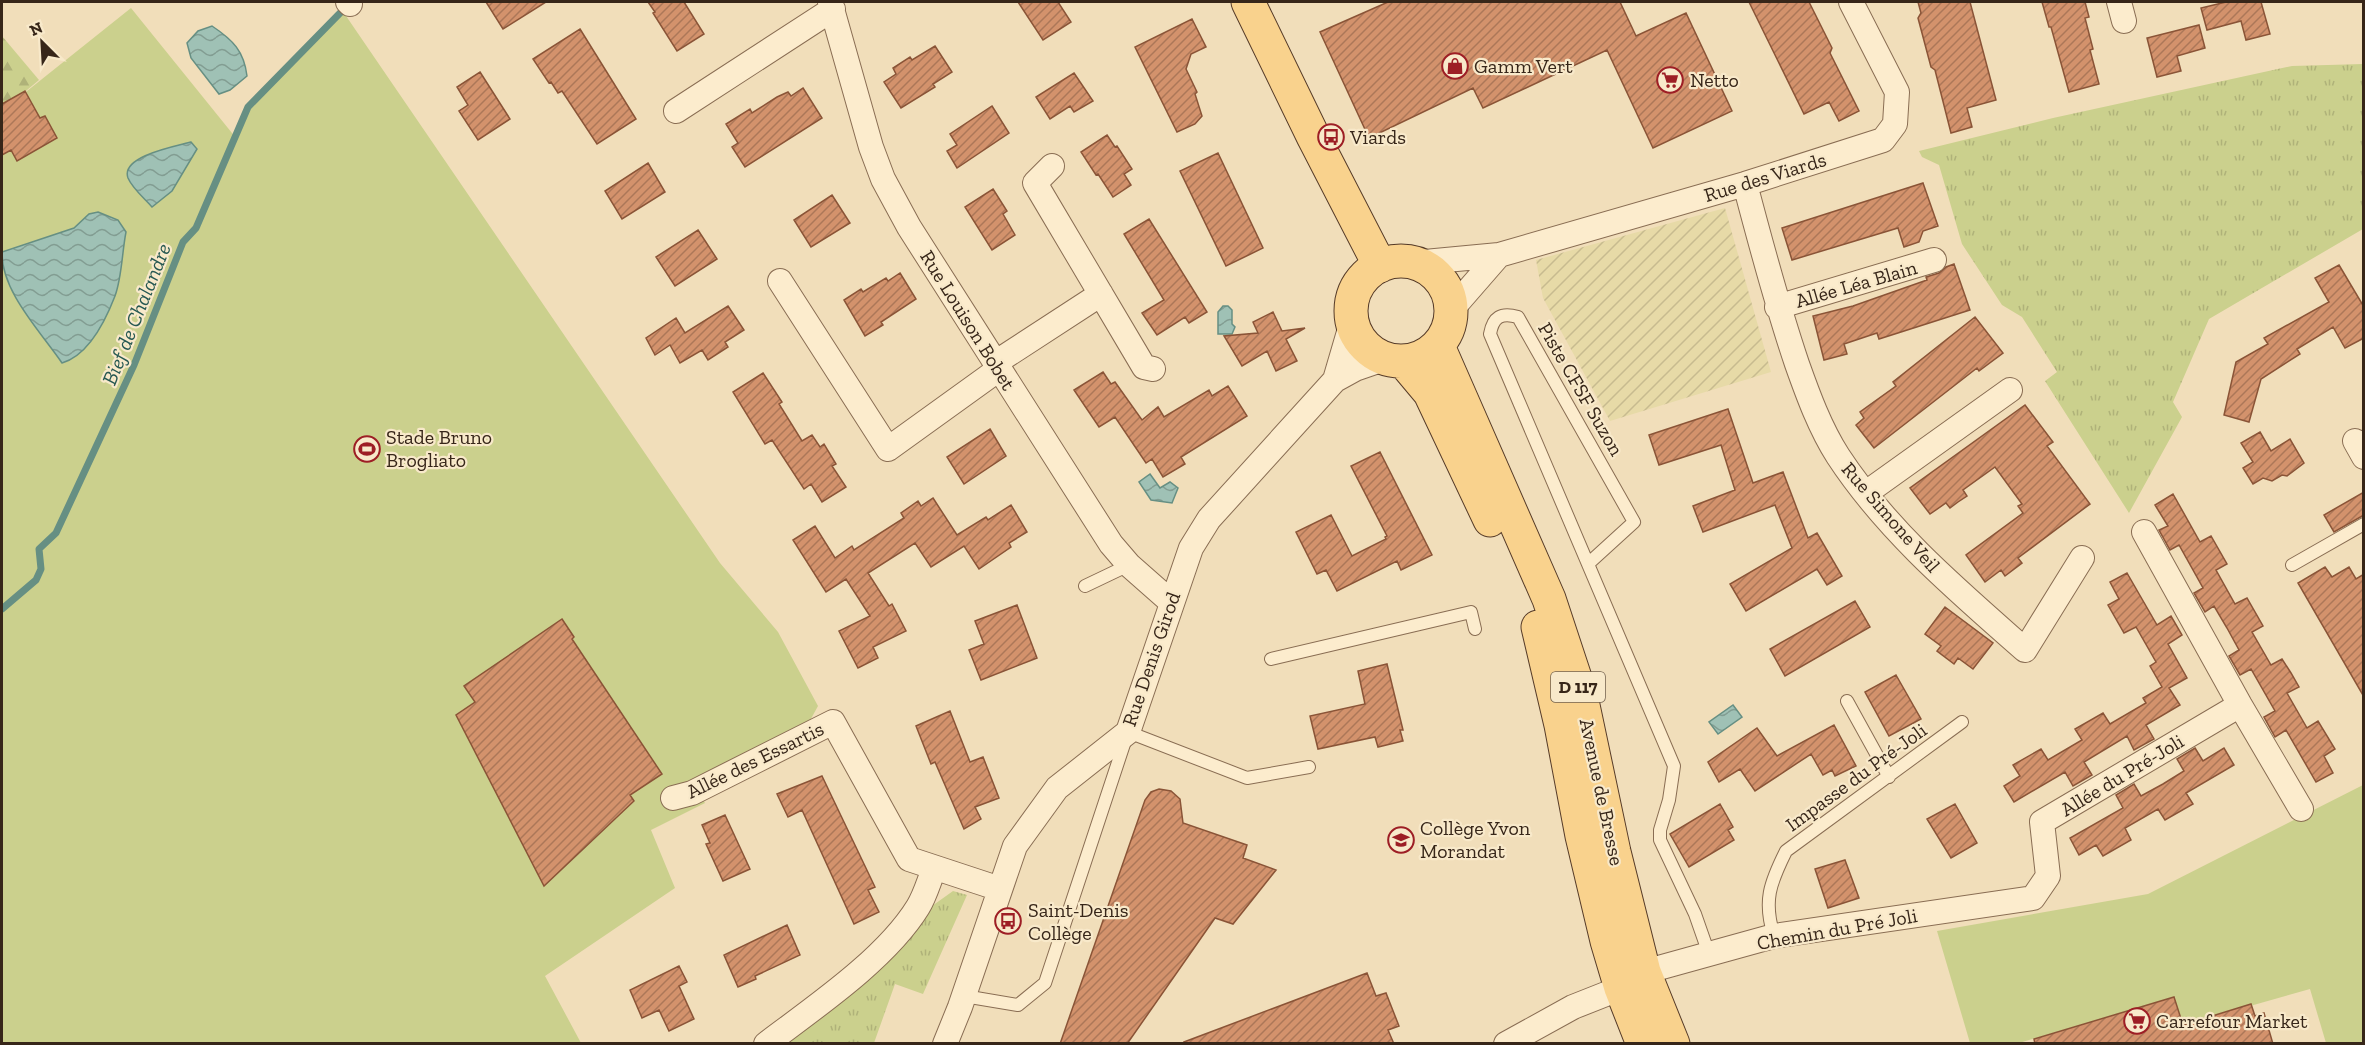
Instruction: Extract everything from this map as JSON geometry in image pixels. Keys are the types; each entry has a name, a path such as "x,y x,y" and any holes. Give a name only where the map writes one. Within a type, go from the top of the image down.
{"main road":[{"path":"1248,2 1380,266"},
{"path":"1391,262 1414,263 1429,269 1440,279 1448,293 1452,309 1450,322 1446,335 1438,346 1422,357 1394,360 1363,345 1352,322 1351,308 1356,289 1368,273 1391,262"},
{"name":"Avenue de Bresse","path":"1438,346 1549,599 1581,696 1614,852 1643,1044"},
{"name":"Avenue de Bresse","path":"1394,360 1430,393 1534,611 1561,725 1584,847 1607,941 1672,1044"}],"street":[{"name":"Rue des Viards","path":"1414,263 1498,255 1745,184 1883,140 1895,124 1897,92 1851,2"},
{"path":"676,111 832,5"},
{"name":"Rue Louison Bobet","path":"832,5 871,147 883,179 909,227 1111,544 1129,565 1171,602"},
{"path":"1052,166 1035,183 1144,367 1153,369"},
{"name":"Rue Simone Veil","path":"1745,184 1777,307 1810,400 1837,455 1879,510 1955,589 2025,650 2082,558"},
{"path":"1452,309 1498,255"},
{"name":"Allée Léa Blain","path":"1777,307 1934,261"},
{"path":"780,281 888,449 997,366 1101,294"},
{"name":"Rue Denis Girod","path":"1335,380 1352,322"},
{"name":"Rue Denis Girod","path":"945,1044 964,996 1015,846 1057,788 1128,732 1191,548 1209,519 1335,380 1355,369 1394,360"},
{"path":"1866,493 2010,390"},
{"path":"2144,532 2240,705 2301,808"},
{"name":"Allée du Pré-Joli","path":"2033,898 2048,876 2042,822 2240,705"},
{"name":"Allée des Essartis","path":"673,798 692,793 833,722 909,859 934,869"},
{"path":"766,1044 831,996 894,939 918,906 934,869 1000,889"},
{"name":"Chemin du Pré Joli","path":"1506,1044 1535,1036 1573,1007 1633,980 1708,954 1774,936 2033,898"}],"lane":[{"name":"Piste CFSF Suzon","path":"1589,563 1635,522 1518,316 1507,314 1498,316 1492,324 1490,334 1674,765 1670,800 1660,830 1660,840 1695,914 1708,954"},
{"path":"2292,565 2364,524"},
{"path":"1085,586 1129,565"},
{"path":"1271,659 1471,612 1475,629"},
{"path":"1847,701 1888,777"},
{"name":"Impasse du Pré-Joli","path":"1774,936 1768,919 1768,896 1772,878 1786,852 1962,722"},
{"path":"964,996 1018,1005 1045,983 1128,732 1247,778 1309,767"}],"shaded area":[{"path":"1725,208 1771,372 1610,421 1543,298 1536,260"}],"green space":[{"name":"Stade Bruno Brogliato","path":"131,8 236,138 244,109 344,13 720,563 778,632 818,706 807,726 693,783 705,803 651,830 675,888 545,976 581,1043 2,1044 2,111"},
{"path":"2,36 39,80 2,111"},
{"path":"2363,64 2363,229 2209,319 2173,402 2182,417 2129,513 2045,381 2057,372 2022,317 2002,305 1962,244 1939,165 1922,157 1919,151 2053,118 2292,66"},
{"path":"2363,785 2363,1043 2326,1043 2310,989 2183,1025 2174,997 2019,1043 1970,1043 1937,931 2148,894"},
{"path":"953,891 967,895 923,994 895,984 874,1043 786,1044 925,911"}],"water":[{"path":"212,26 236,47 243,60 247,76 230,90 219,94 191,58 187,43 198,31"},
{"path":"191,142 197,149 172,191 152,207 130,182 128,170 132,164 151,153"},
{"path":"98,212 118,220 126,232 121,273 115,296 95,336 80,353 62,363 15,296 3,267 2,252 74,228 89,214"},
{"path":"1223,306 1228,306 1232,310 1232,324 1235,327 1232,334 1218,334 1218,312"},
{"path":"1150,474 1160,488 1170,482 1178,488 1172,503 1151,500 1139,482"},
{"path":"1733,705 1742,717 1718,734 1709,722"}],"building":[{"path":"486,2 546,2 503,29"},
{"path":"648,2 684,2 704,34 677,51"},
{"path":"1018,2 1058,2 1071,22 1043,40"},
{"name":"Gamm Vert","path":"1388,2 1620,2 1636,36 1686,13 1732,111 1653,148 1607,50 1483,108 1473,88 1369,138 1320,32"},
{"path":"1749,2 1809,2 1832,48 1830,53 1859,111 1839,121 1829,102 1804,114"},
{"path":"1918,2 1970,2 1996,100 1967,108 1972,127 1951,133 1935,70 1931,67 1918,18 1921,13"},
{"path":"2042,2 2085,2 2089,17 2085,18 2093,49 2090,50 2099,84 2069,92"},
{"path":"2226,2 2261,2 2270,34 2246,40 2241,21 2207,30 2201,8"},
{"path":"1192,19 1206,47 1191,54 1186,69 1197,92 1195,94 1202,116 1195,124 1177,132 1135,47"},
{"path":"2199,25 2205,48 2177,56 2181,71 2157,77 2147,38"},
{"path":"580,29 636,119 597,144 562,91 558,93 533,59"},
{"path":"935,46 952,72 933,84 935,87 901,108 884,82 896,74 893,68 910,57 912,60"},
{"path":"480,72 510,119 478,140 459,111 468,105 457,87"},
{"path":"1074,73 1093,101 1074,112 1070,106 1050,119 1036,97"},
{"path":"803,88 822,118 745,167 732,147 738,143 726,124 750,109 752,113 777,97 788,92 791,96"},
{"path":"25,91 40,118 45,116 57,138 17,161 11,150 2,155 2,104"},
{"path":"992,106 1009,133 957,168 947,151 957,145 950,134"},
{"path":"1107,135 1132,169 1124,174 1131,185 1113,197 1081,152"},
{"path":"1218,153 1263,248 1226,266 1180,171"},
{"path":"648,163 665,192 622,219 605,191"},
{"path":"1923,183 1938,226 1923,231 1919,242 1904,247 1898,228 1792,260 1782,228"},
{"path":"993,189 1007,211 1003,214 1015,235 992,250 965,207"},
{"path":"832,195 850,223 811,247 794,220"},
{"path":"1149,219 1207,312 1189,323 1185,317 1157,335 1142,313 1164,300 1124,234"},
{"path":"698,230 717,259 675,286 656,257"},
{"path":"1954,264 1970,310 1879,339 1877,333 1844,344 1847,354 1824,360 1813,316 1853,306 1927,280 1926,277 1939,273"},
{"path":"2339,265 2364,307 2364,338 2345,348 2333,327 2297,349 2300,354 2261,379 2249,422 2224,415 2236,362 2268,344 2264,338 2329,302 2315,278"},
{"path":"900,273 916,299 881,322 883,325 865,336 844,300 861,289 863,292 886,278 888,281"},
{"path":"728,306 744,330 725,342 728,347 708,360 702,350 680,363 670,345 655,355 646,338 676,318 685,333"},
{"path":"1273,312 1282,331 1305,328 1286,339 1297,361 1276,371 1267,351 1242,366 1224,336 1258,333 1253,322"},
{"path":"1975,317 2003,353 1979,371 1977,368 1874,448 1856,425 1864,418 1860,412 1896,386 1893,382"},
{"path":"1103,372 1111,384 1115,382 1142,420 1158,407 1164,417 1209,390 1212,396 1228,386 1247,416 1181,457 1185,464 1163,477 1152,459 1146,463 1115,417 1099,427 1074,390"},
{"path":"763,373 782,402 779,404 802,441 812,435 820,447 824,444 836,464 832,466 846,487 822,502 811,484 804,489 772,440 765,444 733,392"},
{"path":"2025,405 2053,442 2047,446 2090,504 2018,558 2022,563 2005,576 2001,570 1985,582 1966,555 2023,513 2018,506 2022,504 1995,467 1963,490 1967,496 1950,508 1946,503 1930,514 1910,488"},
{"path":"1728,409 1753,483 1783,472 1808,538 1817,533 1842,576 1827,585 1817,569 1746,611 1730,584 1792,548 1775,505 1703,532 1693,506 1735,490 1721,445 1659,465 1649,435"},
{"path":"990,429 1006,456 964,484 947,457"},
{"path":"2260,432 2271,451 2290,439 2304,463 2287,476 2282,475 2272,481 2263,478 2253,484 2243,468 2253,462 2241,443"},
{"path":"1380,452 1432,555 1401,570 1397,561 1337,591 1326,570 1317,574 1296,532 1331,515 1352,556 1386,539 1387,536 1351,466"},
{"path":"2364,492 2364,515 2334,532 2324,515"},
{"path":"2173,494 2200,542 2211,536 2227,564 2216,570 2235,604 2247,598 2263,626 2252,632 2271,665 2282,659 2291,673 2299,687 2287,693 2307,728 2318,721 2335,749 2324,756 2333,773 2316,782 2286,730 2275,737 2264,717 2275,711 2251,669 2240,675 2229,656 2239,650 2227,628 2214,606 2205,612 2194,593 2203,588 2179,545 2170,550 2159,530 2168,526 2155,505"},
{"path":"933,498 957,535 986,517 988,520 1011,505 1027,532 1009,543 1011,547 979,569 964,546 931,567 915,543 868,573 889,606 892,604 906,631 873,647 878,658 858,668 839,631 870,616 846,579 826,592 793,540 815,526 835,558 852,546 854,550 904,518 901,513 918,501 921,506"},
{"path":"2325,567 2332,577 2349,567 2356,579 2364,574 2364,697 2298,583"},
{"path":"2127,573 2157,625 2171,616 2182,635 2168,644 2187,678 2169,688 2180,705 2146,725 2154,739 2134,750 2127,736 2084,762 2092,775 2073,786 2065,772 2014,802 2004,786 2020,776 2013,765 2041,749 2048,760 2082,740 2075,729 2103,713 2110,724 2146,703 2143,698 2162,687 2150,666 2156,662 2136,627 2124,633 2108,605 2119,599 2110,582"},
{"path":"1855,601 1870,627 1785,676 1770,649"},
{"path":"1017,605 1037,658 981,680 969,650 984,644 975,621"},
{"path":"1945,607 1993,643 1973,669 1958,658 1954,664 1937,651 1941,646 1925,634"},
{"path":"562,619 574,637 572,639 662,774 630,795 634,801 544,886 456,715 475,702 464,686"},
{"path":"1387,664 1403,730 1400,730 1403,741 1378,747 1375,737 1318,749 1310,716 1365,704 1358,671"},
{"path":"1896,675 1921,719 1889,736 1865,692"},
{"path":"950,711 970,762 983,757 999,798 975,807 981,819 964,829 935,762 931,764 916,726"},
{"path":"1834,725 1856,766 1835,776 1832,770 1823,775 1811,754 1755,791 1740,769 1719,782 1708,762 1757,728 1777,756"},
{"path":"2195,748 2203,761 2224,748 2234,765 2186,793 2193,804 2165,820 2158,809 2125,828 2131,840 2103,856 2096,845 2079,855 2070,838 2123,808 2116,795 2134,784 2141,796 2163,784 2184,771 2177,759"},
{"path":"822,776 875,887 868,890 879,912 854,924 802,810 788,817 777,794"},
{"path":"1159,789 1171,791 1180,799 1183,823 1247,845 1243,858 1276,870 1233,924 1215,918 1127,1044 1060,1044 1145,800 1151,792"},
{"path":"1720,804 1733,827 1728,830 1734,840 1689,867 1670,834"},
{"path":"1955,804 1977,843 1951,858 1927,819"},
{"path":"725,815 750,869 723,881 706,844 710,843 702,825"},
{"path":"1845,860 1859,898 1828,908 1815,869"},
{"path":"787,925 800,955 755,976 756,979 738,987 724,955"},
{"path":"679,966 687,982 679,986 694,1019 669,1031 659,1010 642,1018 630,990"},
{"path":"1367,973 1376,996 1386,993 1399,1026 1388,1030 1394,1044 1185,1044 1184,1042"},
{"name":"Carrefour Market","path":"2174,997 2183,1025 2251,1004 2255,1016 2264,1013 2273,1044 2035,1044 2034,1039"}],"waterway":[{"name":"Bief de Chalandre","path":"2,609 36,580 41,569 39,549 56,533 134,365 183,242 196,228 248,107 342,11"}],"place":[{"name":"Gamm Vert","path":"1455,66"},
{"name":"Netto","path":"1670,80"},
{"name":"Viards","path":"1331,137"},
{"name":"Stade Bruno Brogliato","path":"367,449"},
{"name":"Collège Yvon Morandat","path":"1401,840"},
{"name":"Saint-Denis Collège","path":"1008,921"},
{"name":"Carrefour Market","path":"2137,1021"}]}
